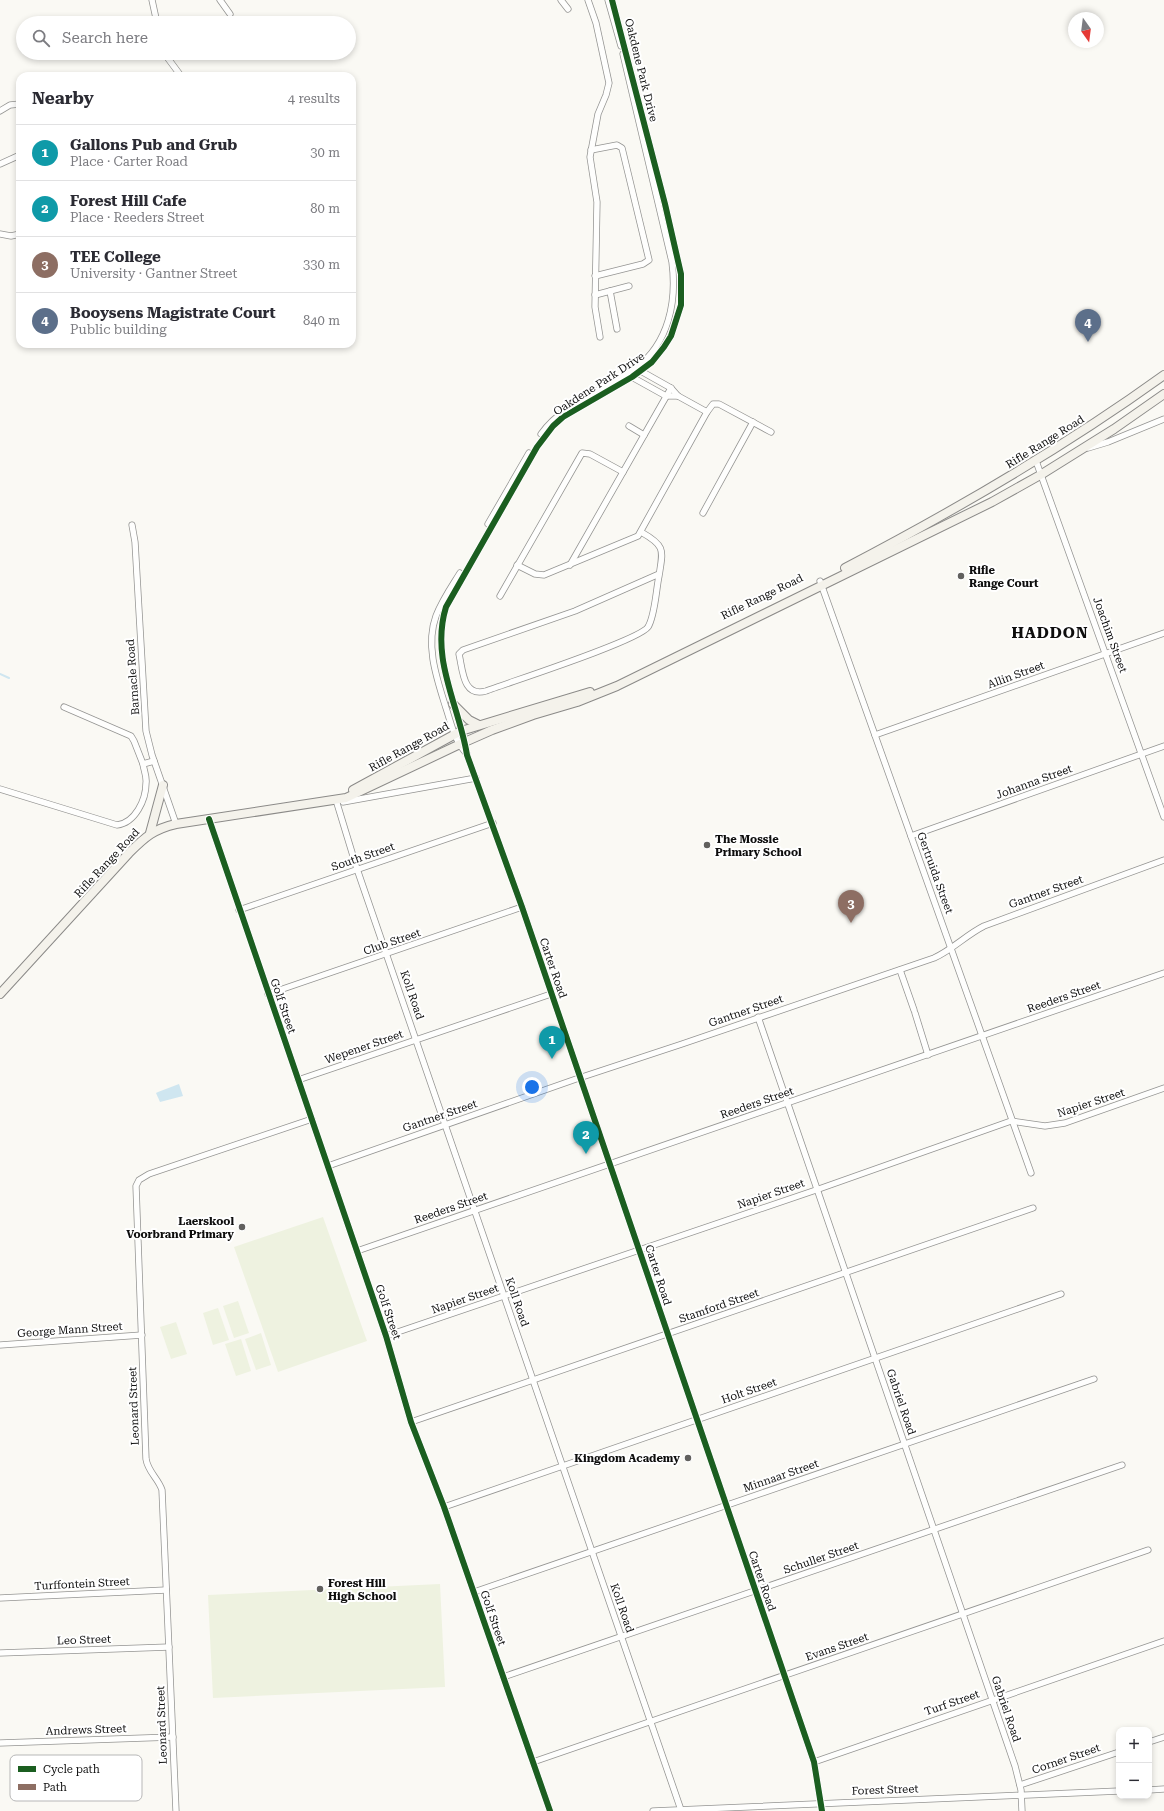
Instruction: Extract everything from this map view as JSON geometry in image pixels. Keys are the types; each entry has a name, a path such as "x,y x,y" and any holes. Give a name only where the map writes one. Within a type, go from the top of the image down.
{"main road":[{"name":"Rifle Range Road","path":"349,795 462,743 533,715 577,702 617,686 821,583 983,493 1077,436 1164,375"},
{"name":"Rifle Range Road","path":"349,795 458,733 479,725 600,688 992,502 1042,474 1114,429 1164,394"},
{"path":"453,704 469,720 479,725"},
{"path":"150,833 163,785"},
{"path":"336,802 349,795"},
{"name":"Rifle Range Road","path":"0,994 129,853 150,833 160,828 176,824 336,802"}],"street":[{"path":"152,0 155,16"},
{"path":"220,0 230,14"},
{"path":"561,0 568,9"},
{"path":"588,0 596,23 609,83 598,114 590,157 596,189 598,218 595,307 600,337"},
{"name":"Oakdene Park Drive","path":"608,0 672,262 674,277 673,300 666,325 656,347 638,370"},
{"name":"Oakdene Park Drive","path":"458,733 453,704 442,664 440,637 446,607 524,468 545,435 553,426 573,410 638,370 657,356 671,336 681,305 681,274 665,204 612,0"},
{"path":"169,60 178,72"},
{"path":"0,111 10,105 16,104"},
{"path":"591,150 613,145 617,145 622,148 649,260 642,264 595,276"},
{"path":"0,164 16,157"},
{"path":"0,234 11,236 16,235"},
{"path":"595,295 629,286"},
{"path":"610,291 617,329"},
{"path":"638,370 671,388 678,396 706,412"},
{"path":"630,375 666,396 678,396"},
{"name":"Oakdene Park Drive","path":"462,743 435,675 433,637 437,615 445,598 520,467 541,435 551,423 570,406 630,375"},
{"path":"570,565 671,388"},
{"path":"517,564 535,574 547,575 633,539 641,532 706,412 713,404 718,404 771,432"},
{"path":"1076,452 1108,442 1164,418"},
{"path":"703,513 753,422"},
{"path":"629,426 644,435"},
{"path":"500,596 582,453 590,454 623,472"},
{"name":"Joachim Street","path":"1036,460 1164,817"},
{"name":"Barnacle Road","path":"132,525 135,542 146,731 154,761 176,824"},
{"path":"641,532 652,538 660,545 662,554 659,574 651,621 647,628 641,633 604,648 486,691 476,692 470,689 467,685 459,654 463,650 575,611 659,574"},
{"name":"Gertruida Street","path":"821,583 981,1037 1031,1173"},
{"name":"Allin Street","path":"875,735 1164,633"},
{"path":"433,637 440,637"},
{"path":"0,789 112,823 121,824 129,820 142,805 147,782 131,736 64,707"},
{"name":"Carter Road","path":"462,743 522,907 579,1078 814,1762 822,1811"},
{"name":"Johanna Street","path":"911,836 1164,746"},
{"path":"142,764 154,761"},
{"name":"Rifle Range Road","path":"336,802 476,778"},
{"name":"Koll Road","path":"336,802 357,869 476,1211 591,1552 652,1722 681,1810"},
{"name":"Golf Street","path":"209,819 386,1336 411,1422 444,1507 550,1811"},
{"name":"South Street","path":"239,910 492,823"},
{"name":"Gantner Street","path":"328,1166 579,1078 934,958 951,949 968,935 984,926 1164,860"},
{"name":"Club Street","path":"268,994 522,907"},
{"path":"900,970 928,1055"},
{"name":"Reeders Street","path":"357,1251 1164,973"},
{"name":"Wepener Street","path":"298,1080 551,994"},
{"name":"Gabriel Road","path":"758,1017 816,1190 934,1529 962,1615 993,1700 1020,1785 1022,1795 1022,1811"},
{"name":"Napier Street","path":"386,1336 816,1190 1011,1121 1045,1126 1065,1123 1164,1088"},
{"name":"Leonard Street","path":"176,1811 162,1490 149,1469 146,1459 136,1191 139,1180 149,1174 312,1120"},
{"name":"Stamford Street","path":"411,1422 1033,1208"},
{"name":"Holt Street","path":"444,1507 1061,1294"},
{"name":"George Mann Street","path":"0,1345 142,1336"},
{"name":"Minnaar Street","path":"474,1592 1094,1379"},
{"name":"Schuller Street","path":"503,1677 1122,1465"},
{"name":"Evans Street","path":"533,1762 1148,1550"},
{"name":"Turffontein Street","path":"0,1598 166,1590"},
{"name":"Turf Street","path":"814,1762 1164,1641"},
{"name":"Leo Street","path":"0,1653 169,1647"},
{"name":"Andrews Street","path":"0,1743 173,1737"},
{"path":"1152,1741 1164,1737"},
{"name":"Corner Street","path":"1020,1785 1116,1753"},
{"path":"1152,1790 1164,1789"},
{"name":"Forest Street","path":"653,1811 1116,1791"}],"green space":[{"path":"323,1217 367,1341 278,1372 234,1247"},
{"path":"238,1301 249,1333 234,1338 223,1306"},
{"path":"218,1308 229,1340 213,1345 203,1313"},
{"path":"176,1322 187,1354 171,1359 160,1327"},
{"path":"261,1333 271,1365 256,1370 245,1339"},
{"path":"241,1339 251,1371 236,1376 225,1344"},
{"path":"440,1584 445,1687 213,1698 208,1595"}],"water":[{"path":"179,1084 183,1096 160,1102 156,1093"}],"waterway":[{"path":"0,674 9,678"}],"cycle path":[{"path":"612,0 665,204 681,274 681,305 671,336 652,362 632,377 563,417 553,426 537,447 446,607 442,626 441,645 448,682 467,755 522,907 814,1762 822,1811"},
{"path":"209,819 386,1336 411,1422 444,1507 550,1811"}],"place":[{"name":"Booysens Magistrate Court","path":"1088,342"},
{"name":"Rifle Range Court","path":"961,576"},
{"name":"The Mossie Primary School","path":"707,845"},
{"name":"TEE College","path":"851,923"},
{"name":"Gallons Pub and Grub","path":"552,1059"},
{"name":"Forest Hill Cafe","path":"586,1154"},
{"name":"Laerskool Voorbrand Primary","path":"242,1227"},
{"name":"Kingdom Academy","path":"688,1458"},
{"name":"Forest Hill High School","path":"320,1589"}],"district":[{"name":"HADDON","path":"1050,633"}]}
